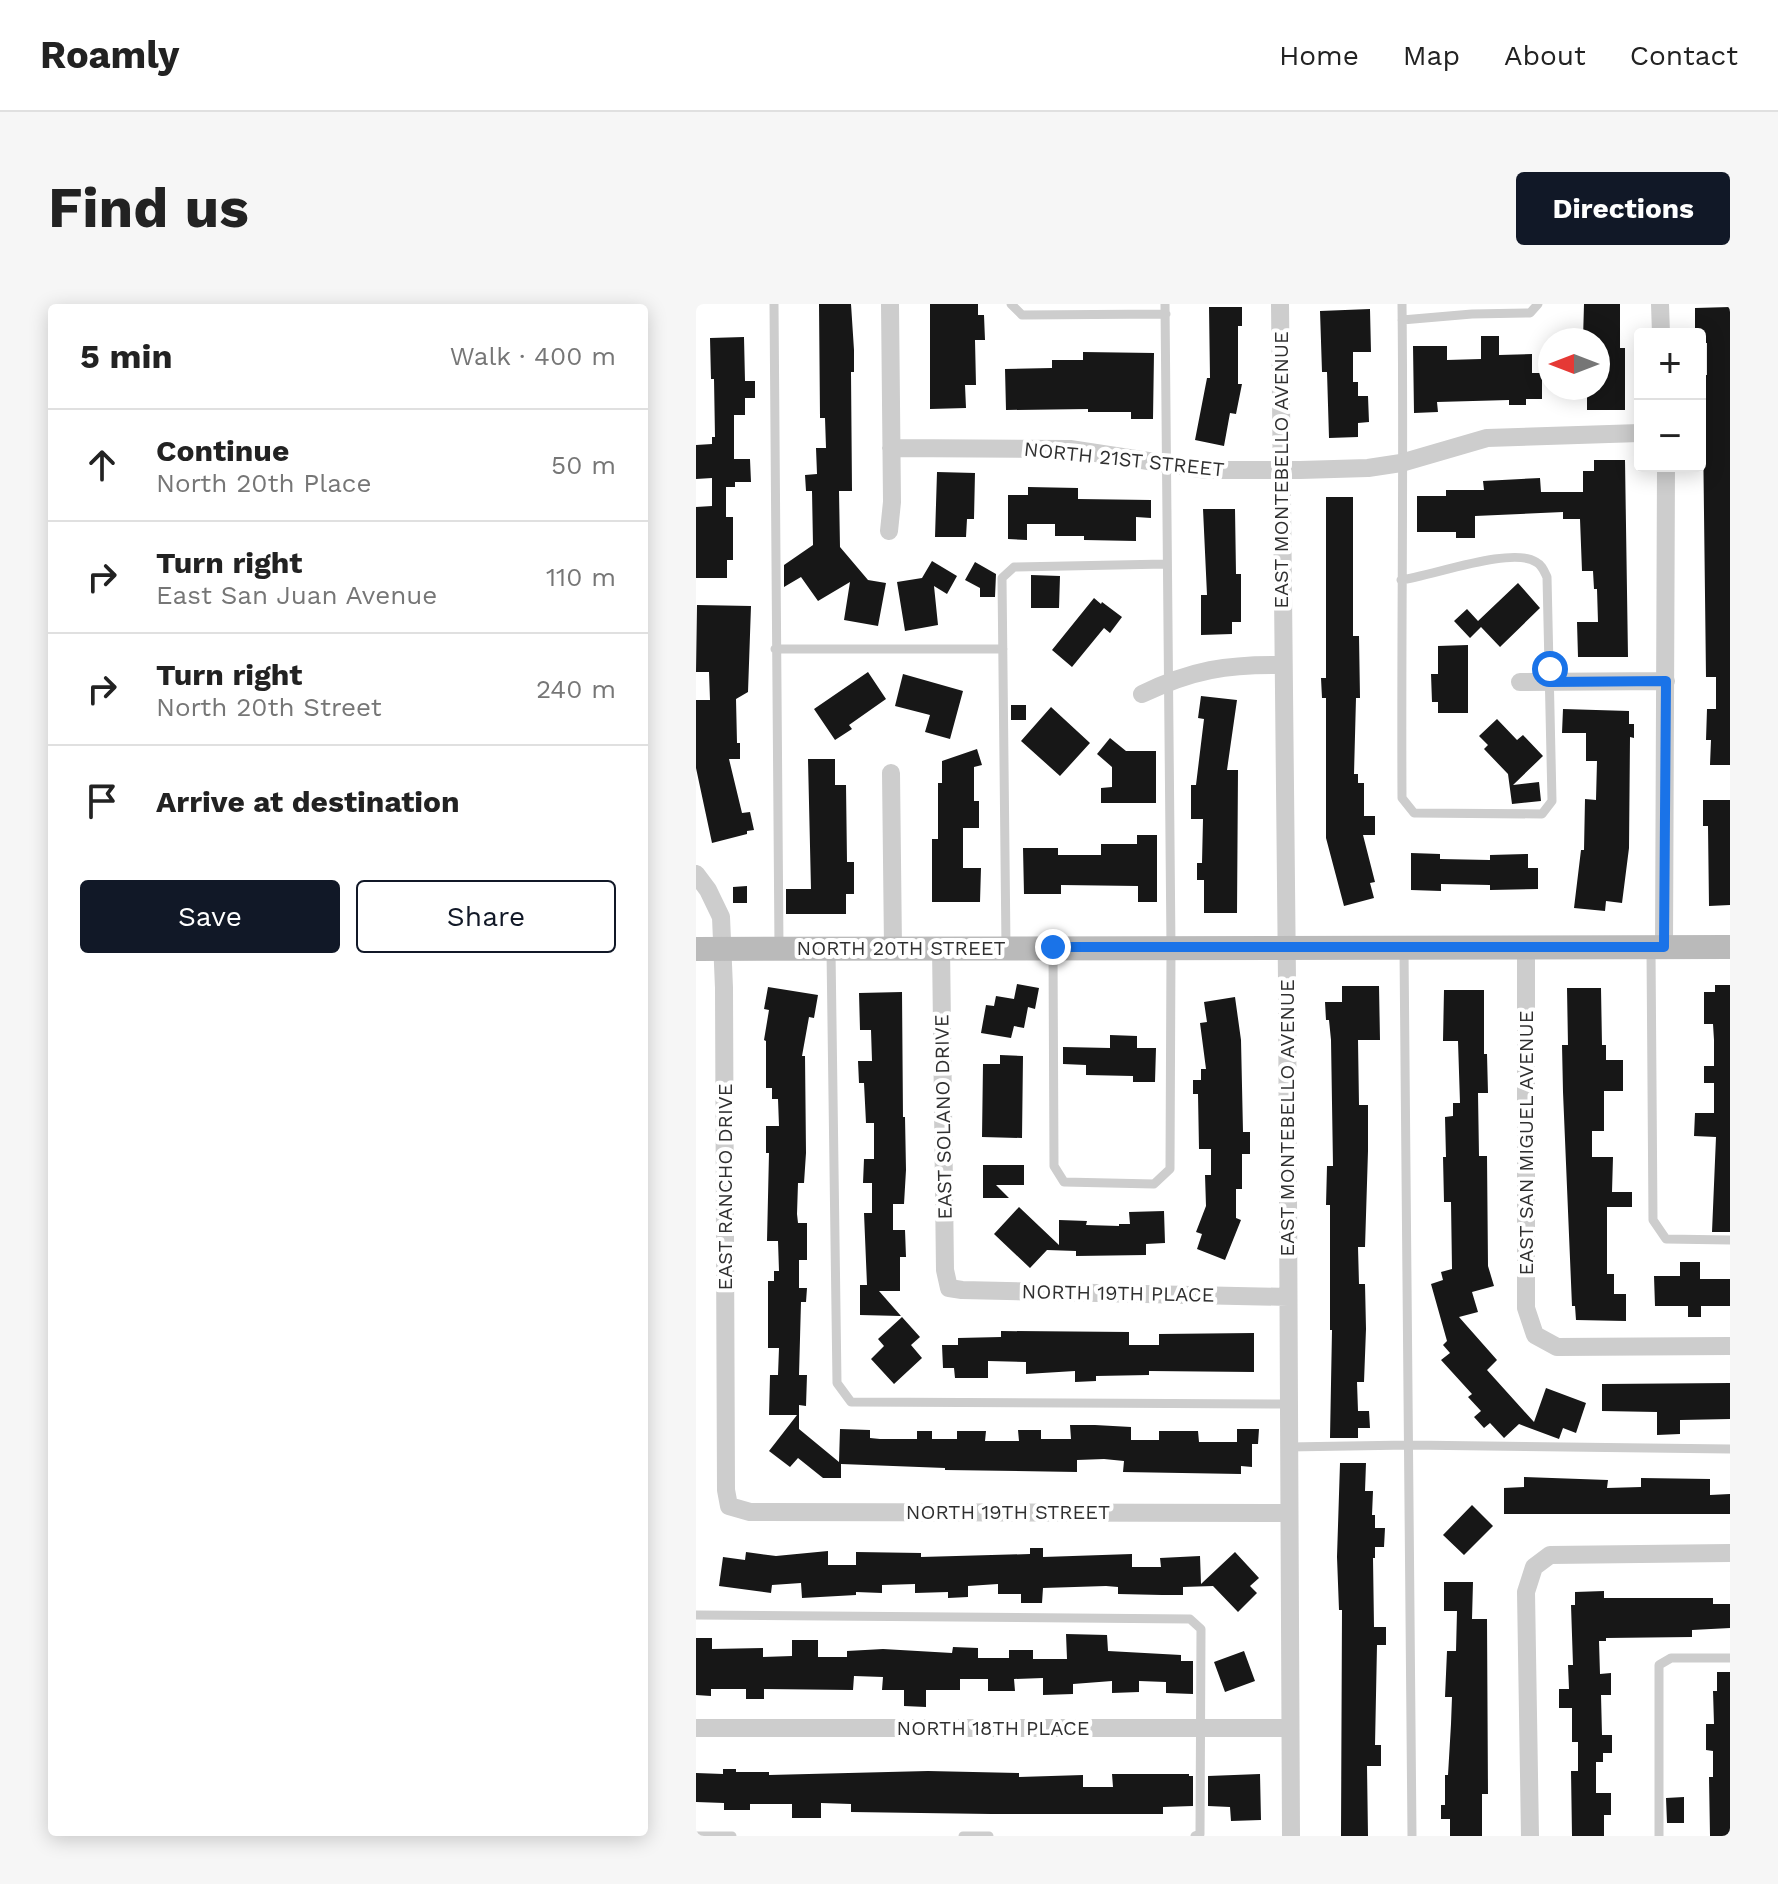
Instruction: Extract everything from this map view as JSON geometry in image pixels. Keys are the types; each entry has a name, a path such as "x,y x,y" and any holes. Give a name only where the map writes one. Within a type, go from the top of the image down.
{"street":[{"path":"889,531 892,502 890,304"},
{"name":"EAST MONTEBELLO AVENUE","path":"1280,304 1291,1836"},
{"path":"1660,304 1661,328"},
{"name":"NORTH 21ST STREET","path":"891,448 1070,449 1207,470 1282,471 1368,468 1401,463 1487,438 1634,433"},
{"path":"1658,947 1666,681 1666,472"},
{"path":"1142,694 1189,674 1218,668 1283,665"},
{"path":"1520,682 1666,681"},
{"path":"891,773 893,948"},
{"name":"EAST RANCHO DRIVE","path":"696,874 721,917 723,948 726,1474 729,1506"},
{"name":"NORTH 20TH STREET","path":"696,949 941,946 1404,949 1730,947"},
{"name":"EAST SOLANO DRIVE","path":"941,946 945,1270 949,1288"},
{"name":"EAST SAN MIGUEL AVENUE","path":"1526,949 1526,1308 1535,1335 1557,1347 1730,1346"},
{"name":"NORTH 19TH PLACE","path":"949,1288 1288,1297"},
{"name":"NORTH 19TH STREET","path":"729,1506 750,1512 1288,1513"},
{"path":"1530,1836 1526,1592 1534,1567 1550,1555 1730,1553"},
{"name":"NORTH 18TH PLACE","path":"696,1728 1290,1728"}],"lane":[{"path":"774,304 779,948"},
{"path":"1011,304 1022,315 1166,309 1170,1169 1154,1184 1064,1182 1054,1166 1053,947"},
{"path":"1401,580 1505,558 1527,558 1543,567 1547,577 1552,801 1542,814 1414,813 1402,798 1401,580 1401,463 1402,304"},
{"path":"1402,320 1530,313 1538,304"},
{"path":"1006,947 1002,578 1014,567 1166,564"},
{"path":"775,649 1003,649"},
{"path":"831,947 837,1383 851,1402 1288,1404"},
{"path":"1658,947 1653,1220 1666,1239 1730,1240"},
{"path":"1404,949 1412,1836"},
{"path":"1288,1447 1409,1445 1730,1449"},
{"path":"696,1615 1190,1619 1201,1629 1200,1834 1195,1836"},
{"path":"1659,1836 1659,1665 1671,1658 1730,1658"},
{"path":"696,1836 732,1836"},
{"path":"963,1836 989,1836"}],"building":[{"path":"819,304 851,304 854,350 854,372 851,372 852,491 839,491 840,547 868,580 886,583 878,626 844,620 850,582 818,601 801,577 784,587 784,565 813,545 812,491 806,491 805,475 817,474 816,448 826,448 825,418 820,418"},
{"path":"930,304 978,304 978,315 984,315 985,340 975,340 976,385 965,385 966,408 930,409"},
{"path":"1584,304 1620,304 1620,348 1625,348 1625,410 1587,410 1587,400 1610,400 1610,328 1583,328"},
{"path":"1209,307 1242,307 1242,326 1238,326 1238,384 1242,384 1236,414 1230,413 1224,446 1195,440 1207,378 1210,378"},
{"path":"1730,307 1730,765 1710,765 1711,740 1706,740 1707,709 1716,709 1716,677 1706,677 1704,472 1706,472 1707,343 1706,328 1695,328 1695,308"},
{"path":"1370,309 1371,352 1353,352 1353,382 1358,382 1358,396 1368,396 1369,422 1358,423 1358,437 1329,438 1327,372 1322,372 1320,311"},
{"path":"1481,336 1499,336 1499,355 1532,354 1532,373 1538,373 1538,399 1526,399 1526,405 1509,405 1509,400 1437,402 1438,412 1414,413 1413,346 1447,346 1447,360 1481,359"},
{"path":"744,337 745,381 755,381 755,398 745,398 745,415 734,415 734,459 750,459 751,482 735,482 735,487 726,487 726,517 733,517 733,560 727,560 727,578 696,578 696,507 712,506 712,478 696,479 696,445 712,444 712,437 715,437 710,338"},
{"path":"1083,352 1154,353 1153,419 1131,419 1131,412 1088,412 1088,409 1006,410 1005,369 1052,368 1052,360 1083,360"},
{"path":"1594,460 1625,460 1628,657 1578,657 1577,622 1598,622 1593,571 1582,571 1580,519 1563,519 1563,512 1475,516 1475,538 1456,538 1456,532 1417,532 1417,496 1446,496 1446,490 1484,490 1483,481 1540,478 1541,492 1583,492 1583,471 1594,471"},
{"path":"937,472 975,473 974,519 967,519 966,537 935,537"},
{"path":"1028,487 1078,488 1078,499 1151,500 1151,518 1136,517 1136,541 1055,536 1055,524 1027,524 1027,540 1008,539 1008,495 1028,495"},
{"path":"1326,497 1353,497 1353,636 1359,636 1360,698 1356,698 1354,774 1358,774 1358,783 1364,783 1364,816 1375,816 1375,835 1363,835 1375,882 1370,883 1374,898 1344,906 1326,838 1326,698 1322,698 1321,678 1326,678"},
{"path":"1203,509 1235,509 1236,574 1241,574 1241,622 1232,622 1232,634 1201,635 1201,595 1207,595"},
{"path":"932,561 957,576 947,594 934,586 938,625 905,631 897,582 922,578"},
{"path":"975,562 996,574 995,597 980,597 980,588 965,580"},
{"path":"1031,575 1060,576 1059,608 1031,608"},
{"path":"1518,583 1540,608 1500,647 1481,627 1470,638 1454,621 1467,609 1478,621"},
{"path":"1094,598 1122,617 1110,633 1104,628 1072,667 1052,650"},
{"path":"697,605 751,606 748,692 736,699 740,759 729,759 742,813 750,812 754,830 712,843 696,768 696,700 710,700 709,672 696,672"},
{"path":"1468,645 1468,713 1438,713 1438,702 1432,702 1431,674 1438,674 1438,646"},
{"path":"868,672 886,699 849,725 852,729 835,740 814,709"},
{"path":"903,674 963,691 950,739 925,732 930,715 895,706"},
{"path":"1201,696 1237,700 1227,770 1238,770 1237,913 1204,913 1204,880 1197,880 1197,863 1202,863 1203,819 1191,819 1191,785 1196,785 1204,719 1198,718"},
{"path":"1011,705 1026,705 1026,720 1011,720"},
{"path":"1051,707 1090,743 1060,776 1021,741"},
{"path":"1563,709 1629,711 1629,724 1634,724 1634,738 1630,737 1629,848 1622,903 1606,901 1605,911 1574,908 1581,850 1584,850 1585,799 1596,800 1597,761 1586,761 1586,733 1562,733"},
{"path":"1497,719 1517,740 1523,735 1543,756 1513,785 1539,782 1541,801 1512,804 1508,774 1484,749 1488,745 1479,736"},
{"path":"1110,738 1126,751 1156,751 1156,803 1101,803 1101,788 1112,787 1112,767 1097,754"},
{"path":"977,749 982,765 974,767 974,801 979,801 979,828 963,828 963,868 981,868 980,902 932,902 932,839 938,839 938,783 942,783 942,761"},
{"path":"808,759 835,759 835,785 846,785 847,862 854,862 854,894 846,894 846,914 786,914 786,889 811,889"},
{"path":"1703,800 1730,800 1730,905 1709,906 1708,826 1703,826"},
{"path":"1137,835 1157,835 1157,902 1138,902 1138,886 1061,885 1061,894 1024,894 1023,848 1058,848 1058,855 1101,855 1101,844 1137,844"},
{"path":"1411,853 1440,854 1440,859 1490,860 1490,855 1528,854 1528,868 1538,868 1538,889 1490,890 1490,885 1441,884 1441,891 1411,890"},
{"path":"747,886 747,903 733,903 733,887"},
{"path":"1017,984 1039,988 1035,1009 1028,1007 1024,1028 1014,1026 1011,1038 981,1033 986,1005 994,1006 996,996 1014,999"},
{"path":"1715,985 1730,985 1730,1232 1712,1232 1716,1137 1694,1136 1695,1113 1714,1113 1714,1083 1704,1083 1704,1066 1714,1066 1714,1040 1713,1024 1704,1024 1704,992 1715,992"},
{"path":"1342,986 1379,986 1380,1040 1358,1040 1359,1105 1368,1105 1368,1151 1365,1247 1358,1247 1359,1284 1365,1284 1364,1382 1357,1382 1358,1411 1369,1411 1370,1428 1358,1428 1358,1438 1330,1438 1330,1205 1326,1205 1327,1166 1333,1166 1331,1040 1325,1002 1342,1002"},
{"path":"768,987 818,995 814,1018 809,1017 802,1056 805,1056 806,1153 804,1183 798,1183 797,1214 798,1223 807,1223 807,1260 799,1260 799,1288 807,1288 806,1302 801,1302 799,1375 807,1375 806,1406 799,1405 799,1429 839,1462 840,1429 870,1430 870,1438 880,1439 917,1439 917,1431 932,1431 932,1439 957,1439 957,1431 986,1431 985,1441 1019,1441 1018,1430 1041,1430 1041,1439 1071,1439 1070,1425 1095,1425 1131,1427 1131,1440 1159,1440 1159,1431 1198,1431 1199,1442 1237,1442 1237,1429 1259,1429 1258,1444 1252,1444 1252,1467 1241,1466 1241,1474 1123,1472 1124,1461 1104,1459 1077,1460 1077,1472 945,1470 841,1464 841,1478 823,1478 798,1458 790,1467 769,1451 797,1415 769,1415 770,1375 778,1375 779,1348 768,1348 768,1281 774,1281 774,1271 779,1271 778,1241 767,1241 769,1153 766,1153 766,1126 779,1126 778,1099 772,1099 772,1088 766,1088 764,1040 769,1010 764,1009"},
{"path":"1567,988 1601,988 1602,1045 1606,1045 1606,1060 1623,1060 1623,1091 1604,1091 1604,1131 1592,1131 1592,1157 1613,1157 1612,1192 1632,1192 1632,1207 1607,1207 1607,1274 1614,1274 1614,1294 1626,1294 1626,1321 1576,1320 1575,1306 1572,1306 1562,1045 1568,1045"},
{"path":"1444,990 1484,990 1484,1054 1487,1054 1488,1093 1478,1093 1479,1156 1487,1156 1488,1266 1494,1286 1472,1292 1478,1312 1459,1317 1497,1360 1487,1370 1534,1422 1546,1388 1586,1403 1576,1433 1563,1428 1559,1439 1519,1424 1504,1438 1490,1423 1484,1428 1474,1417 1481,1411 1468,1397 1472,1394 1441,1360 1450,1353 1443,1345 1447,1341 1431,1284 1443,1280 1441,1272 1452,1269 1451,1202 1444,1202 1443,1157 1446,1157 1445,1117 1453,1116 1453,1103 1460,1103 1458,1041 1443,1041"},
{"path":"902,992 906,1170 904,1204 893,1204 893,1230 905,1230 906,1257 900,1257 900,1291 879,1291 901,1316 860,1315 860,1285 867,1285 864,1213 872,1213 872,1183 863,1183 864,1159 874,1159 874,1123 866,1123 864,1083 859,1083 858,1061 872,1061 871,1030 860,1030 859,993"},
{"path":"1235,997 1241,1040 1243,1132 1250,1132 1250,1154 1242,1154 1242,1189 1236,1189 1236,1218 1241,1220 1225,1260 1197,1249 1202,1234 1196,1232 1206,1206 1205,1175 1211,1175 1211,1149 1199,1149 1198,1094 1193,1094 1193,1080 1201,1080 1201,1069 1206,1069 1200,1023 1207,1022 1204,1002"},
{"path":"1110,1035 1137,1036 1137,1048 1156,1048 1155,1082 1133,1082 1133,1076 1086,1075 1086,1065 1063,1064 1063,1047 1110,1048"},
{"path":"1000,1055 1023,1056 1022,1138 982,1137 983,1064 1000,1064"},
{"path":"983,1165 1024,1165 1024,1185 996,1185 1009,1198 983,1198"},
{"path":"1019,1207 1059,1245 1059,1220 1119,1226 1130,1224 1129,1212 1164,1211 1165,1243 1146,1244 1146,1255 1076,1256 1076,1251 1047,1250 1030,1268 994,1234"},
{"path":"1680,1262 1700,1262 1700,1279 1730,1279 1730,1306 1701,1306 1701,1317 1688,1317 1688,1306 1655,1306 1654,1276 1680,1276"},
{"path":"902,1317 920,1337 911,1345 922,1358 894,1384 871,1359 884,1346 878,1339"},
{"path":"1001,1331 1129,1332 1129,1345 1159,1345 1159,1334 1254,1333 1254,1372 1149,1371 1149,1375 1096,1376 1096,1381 1075,1382 1075,1371 1026,1374 1026,1362 988,1361 988,1378 955,1378 954,1368 943,1368 942,1345 958,1345 958,1338 1001,1337"},
{"path":"1730,1383 1730,1419 1680,1420 1680,1434 1657,1435 1657,1412 1602,1411 1602,1384"},
{"path":"1340,1463 1366,1463 1365,1491 1373,1491 1375,1528 1385,1528 1384,1547 1375,1547 1373,1558 1374,1627 1386,1627 1386,1645 1377,1645 1375,1745 1381,1745 1381,1766 1367,1766 1368,1836 1341,1836 1342,1610 1339,1610 1337,1557"},
{"path":"1524,1477 1608,1480 1607,1488 1641,1487 1641,1478 1710,1479 1710,1495 1730,1494 1730,1514 1504,1514 1504,1488 1524,1487"},
{"path":"1472,1505 1493,1526 1464,1555 1443,1535"},
{"path":"1030,1548 1043,1548 1043,1557 1132,1554 1132,1567 1161,1567 1160,1558 1200,1556 1201,1584 1235,1552 1259,1578 1250,1586 1257,1593 1238,1612 1213,1586 1183,1587 1183,1595 1118,1594 1118,1587 1106,1586 1043,1588 1042,1603 1021,1603 1021,1594 998,1594 998,1584 968,1586 968,1597 948,1598 948,1592 915,1593 915,1584 882,1585 882,1593 856,1592 856,1595 802,1598 801,1583 772,1585 771,1593 719,1586 723,1557 745,1560 746,1552 776,1556 828,1551 828,1565 856,1565 856,1552 921,1553 921,1557 1030,1554"},
{"path":"1444,1582 1473,1582 1472,1619 1487,1619 1488,1794 1482,1794 1482,1836 1450,1836 1450,1819 1441,1819 1441,1805 1445,1805 1445,1775 1448,1775 1452,1697 1445,1697 1447,1651 1456,1651 1457,1611 1444,1611"},
{"path":"1604,1591 1604,1598 1713,1598 1713,1604 1730,1604 1730,1628 1692,1630 1692,1637 1606,1638 1606,1641 1599,1641 1600,1674 1611,1673 1611,1695 1601,1695 1602,1735 1612,1735 1612,1753 1603,1753 1603,1762 1596,1762 1596,1793 1611,1793 1611,1815 1604,1815 1604,1836 1572,1836 1571,1771 1578,1771 1578,1742 1572,1742 1572,1708 1559,1708 1559,1689 1569,1689 1568,1665 1573,1665 1571,1605 1575,1605 1575,1592"},
{"path":"1066,1634 1107,1635 1108,1651 1181,1655 1181,1661 1193,1661 1193,1694 1166,1693 1166,1682 1139,1681 1139,1692 1112,1693 1112,1681 1073,1684 1073,1694 1043,1695 1043,1678 1014,1679 1015,1691 988,1691 988,1679 960,1679 960,1690 926,1690 926,1707 904,1706 904,1690 882,1690 883,1677 854,1676 853,1690 764,1689 764,1699 746,1699 746,1689 711,1689 711,1696 696,1695 696,1638 712,1638 712,1649 763,1648 763,1657 792,1656 792,1640 818,1640 818,1657 847,1657 847,1651 883,1649 952,1653 953,1647 978,1648 978,1658 1009,1658 1009,1650 1033,1650 1033,1659 1067,1659"},
{"path":"1244,1651 1255,1681 1225,1692 1214,1662"},
{"path":"1717,1672 1730,1672 1730,1836 1710,1836 1709,1777 1713,1777 1713,1751 1706,1750 1706,1724 1714,1724 1713,1691 1717,1691"},
{"path":"723,1769 769,1772 769,1775 928,1771 1019,1773 1019,1777 1083,1775 1083,1787 1113,1787 1112,1774 1189,1774 1193,1776 1193,1806 1163,1807 1163,1814 991,1814 851,1812 851,1804 821,1803 821,1818 792,1818 792,1804 750,1804 750,1810 724,1810 724,1803 696,1802 696,1773 723,1774"},
{"path":"1260,1774 1261,1820 1231,1821 1230,1807 1208,1806 1208,1776"},
{"path":"1684,1797 1684,1823 1667,1823 1666,1798"}],"route":[{"path":"1053,947 1664,947 1666,681 1550,682 1550,669"}]}
